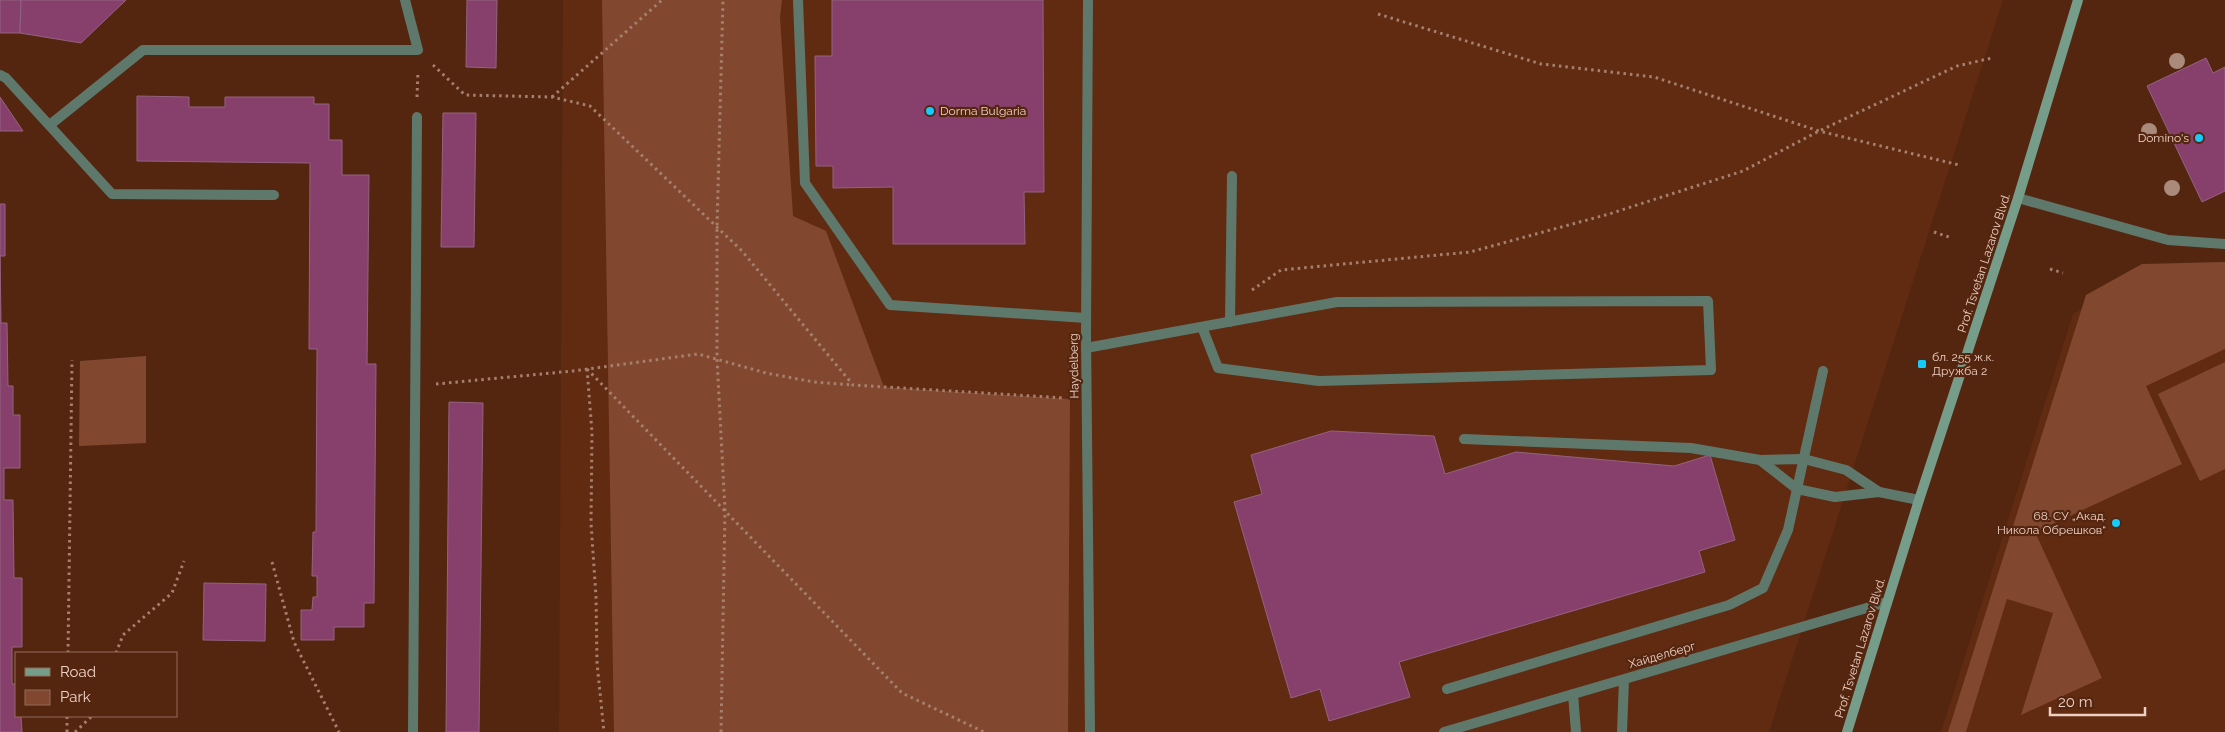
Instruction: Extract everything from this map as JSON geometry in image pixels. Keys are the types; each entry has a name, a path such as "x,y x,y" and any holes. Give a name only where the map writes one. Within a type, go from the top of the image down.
{"main road":[{"name":"Prof. Tsvetan Lazarov Blvd.","path":"1847,732 1919,500 2018,198 2078,0"}],"street":[{"path":"51,124 143,50 418,50 405,0"},
{"path":"798,0 805,183 890,305 1086,318"},
{"name":"Haydelberg","path":"1088,0 1086,348 1090,732"},
{"path":"0,75 6,78 51,124 112,194 274,195"},
{"path":"412,732 417,117"},
{"path":"1230,322 1232,176"},
{"path":"2018,198 2168,240 2225,244"},
{"path":"1086,348 1337,302 1708,301 1710,370 1319,381 1218,368 1202,327"},
{"path":"1447,689 1729,605 1763,588 1788,530 1823,371"},
{"path":"1464,439 1691,448 1760,460 1804,458 1846,470 1879,492"},
{"path":"1760,460 1797,489 1835,497 1879,492 1919,500"},
{"name":"Хайделберг","path":"1444,732 1887,602"},
{"path":"1622,732 1624,680"},
{"path":"1573,694 1576,732"}],"path":[{"path":"552,97 662,0"},
{"path":"721,732 725,510 717,359 717,228 723,0"},
{"path":"1378,14 1541,64 1654,77 1819,131 1959,165"},
{"path":"418,50 465,95 552,97 590,106 742,251 853,385"},
{"path":"417,117 418,50"},
{"path":"1231,304 1281,270 1470,252 1609,214 1743,171 1819,131 1957,66 1992,58"},
{"path":"1934,232 1952,238"},
{"path":"2050,269 2063,273"},
{"path":"415,386 698,354 766,373 814,382 1087,400"},
{"path":"68,652 72,360"},
{"path":"587,368 902,693 984,732"},
{"path":"587,368 592,432 591,523 596,597 596,662 604,732"},
{"path":"116,652 123,635 172,593 184,561"},
{"path":"272,562 294,642 339,732"},
{"path":"67,717 67,732"},
{"path":"75,732 91,717"}],"shaded area":[{"path":"563,0 2003,0 1769,732 559,732"},
{"name":"68. СУ „Акад. Никола Обрешков“","path":"2127,284 2225,288 2225,732 1941,732 2073,314"}],"green space":[{"path":"602,0 782,0 780,17 793,216 826,231 884,387 1070,399 1068,732 614,732"},
{"path":"2225,262 2225,349 2146,386 2182,464 2035,532 2102,678 2021,715 2053,613 2007,599 1966,732 1948,732 2086,295 2142,264"},
{"path":"146,356 146,443 79,446 80,361"},
{"path":"2225,362 2225,469 2200,481 2158,394"}],"building":[{"path":"0,0 21,0 20,33 0,33"},
{"path":"21,0 126,0 81,43 20,33"},
{"path":"467,0 497,0 496,68 466,67"},
{"name":"Dorma Bulgaria","path":"832,0 1043,0 1044,192 1024,192 1025,244 893,244 893,187 833,188 833,166 816,166 815,56 832,56"},
{"name":"Domino's","path":"2206,58 2213,73 2225,67 2225,191 2202,202 2147,86"},
{"path":"137,96 189,97 189,107 225,107 225,97 314,97 314,104 329,104 329,140 342,140 342,175 369,175 367,364 376,364 374,603 364,603 364,627 334,627 334,640 301,640 301,610 312,610 313,597 317,597 317,576 312,576 313,532 316,532 317,349 309,349 310,163 137,161"},
{"path":"0,97 23,131 0,131"},
{"path":"443,113 476,113 474,247 441,247"},
{"path":"0,204 5,204 5,256 0,256"},
{"path":"0,256 1,323 7,323 8,386 13,386 13,415 20,415 20,468 4,468 4,500 13,500 14,578 22,578 22,647 12,647 12,684 15,684 15,717 21,717 22,732 0,732"},
{"path":"449,402 483,403 479,732 446,732"},
{"path":"1331,431 1434,436 1445,474 1516,452 1674,466 1710,455 1735,540 1699,551 1705,572 1399,662 1410,697 1329,721 1320,689 1291,698 1234,502 1262,494 1251,455"},
{"path":"204,583 266,584 265,641 203,640"}],"place":[{"name":"Dorma Bulgaria","path":"930,111"},
{"name":"Domino's","path":"2199,138"},
{"name":"бл. 255 ж.к. Дружба 2","path":"1922,364"},
{"name":"68. СУ „Акад. Никола Обрешков“","path":"2116,523"}]}
